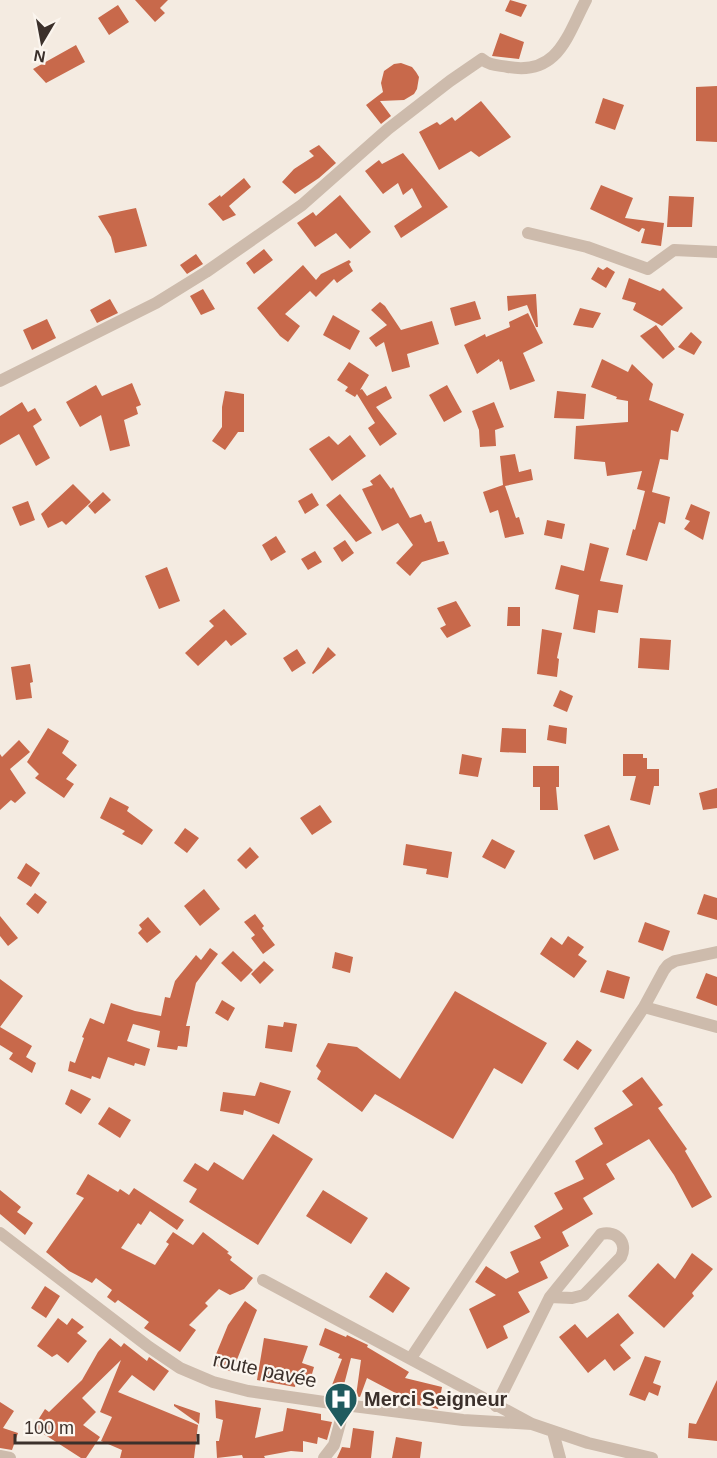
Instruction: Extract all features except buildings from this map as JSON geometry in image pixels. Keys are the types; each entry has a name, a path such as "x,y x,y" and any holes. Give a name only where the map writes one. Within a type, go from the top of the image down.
{"street":[{"path":"0,381 156,303 206,272 302,205 387,129 482,59 489,65 514,68 543,65 556,56 586,0"},
{"path":"528,233 587,247 648,269 674,250 717,252"},
{"path":"411,1358 644,1007 668,965 717,952"},
{"path":"644,1007 717,1027"},
{"path":"496,1406 550,1297 602,1234 609,1232 616,1235 624,1244 625,1250 621,1257 584,1295 572,1298 550,1297"},
{"name":"route pavée","path":"0,1233 149,1347 180,1368 213,1382 248,1391 345,1406 463,1420 532,1424"},
{"path":"263,1280 532,1424 588,1443 652,1458"},
{"path":"324,1458 334,1445 345,1406"},
{"path":"553,1432 560,1458"},
{"path":"0,1456 10,1458"}],"place":[{"name":"Merci Seigneur","path":"341,1428"}]}
